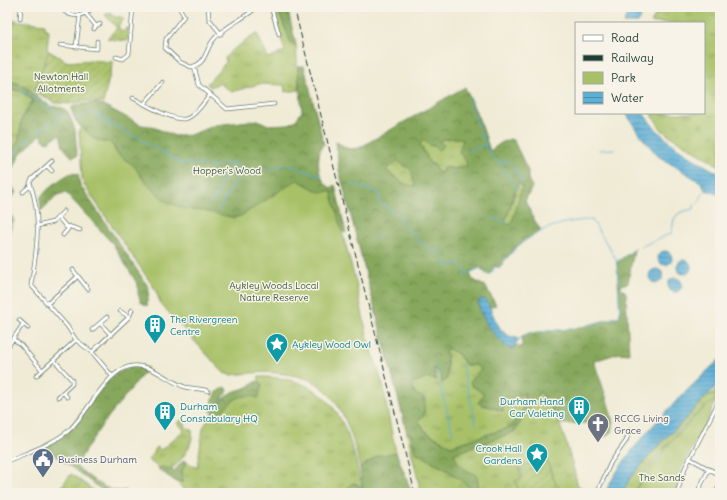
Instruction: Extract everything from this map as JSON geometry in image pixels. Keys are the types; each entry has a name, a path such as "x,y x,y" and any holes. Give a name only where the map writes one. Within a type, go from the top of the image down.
{"street":[{"path":"20,19 21,7"},
{"path":"60,7 66,13 80,16 86,14 94,7"},
{"path":"116,57 123,59 129,54 133,7"},
{"path":"179,7 184,16 166,39 165,48 183,64 194,66 204,59 213,40 257,7"},
{"path":"208,7 209,19 220,34"},
{"path":"271,7 279,34"},
{"path":"86,14 95,27 100,24"},
{"path":"76,47 80,16"},
{"path":"60,45 97,49 98,41"},
{"path":"194,66 199,86 223,107 231,110 246,106 274,104"},
{"path":"144,104 163,82"},
{"path":"133,98 174,118 183,120 191,117 210,95"},
{"path":"52,161 32,179 31,185 35,194 37,226 36,263 31,286 67,326 76,340 92,352 112,376"},
{"path":"47,166 52,171"},
{"path":"24,192 31,185"},
{"path":"37,226 53,222 64,211"},
{"path":"58,217 68,226 80,230"},
{"path":"63,235 68,229 68,226"},
{"path":"73,270 88,289"},
{"path":"47,304 77,277"},
{"path":"92,352 111,335 128,317 132,310"},
{"path":"120,311 128,317"},
{"path":"92,330 107,318"},
{"path":"19,320 28,328"},
{"path":"100,323 111,335"},
{"path":"7,348 23,324"},
{"path":"13,339 21,345 42,370"},
{"path":"36,376 76,340"},
{"path":"54,360 72,380 72,384 58,397"},
{"path":"7,461 46,445 74,425 112,376 124,368 141,366 181,385 208,391"},
{"path":"63,392 67,397"},
{"path":"677,493 679,483 689,458 720,399"},
{"path":"597,493 611,462 626,441 630,430"},
{"path":"689,458 718,474 720,466"},
{"path":"697,493 709,468"},
{"path":"717,490 720,484"}],"green space":[{"path":"271,7 277,7 291,43 296,45 299,90 285,92 284,85 259,84 232,92 219,83 211,87 207,84 226,62 225,58 231,51 257,33 268,58 285,51"},
{"path":"277,7 287,7 296,45 291,43"},
{"path":"660,7 720,7 720,166 668,135 661,129 652,114 705,114 705,22 652,22"},
{"path":"110,12 115,17 121,17 124,19 118,26 122,32 129,27 128,41 108,39 108,37 117,28 105,15"},
{"path":"7,19 17,20 12,24 20,21 45,24 45,29 49,30 47,50 49,51 34,91 7,80"},
{"name":"Newton Hall Allotments","path":"49,51 68,62 91,60 113,62 103,103 84,101 69,104 55,103 34,91"},
{"name":"Hopper's Wood","path":"298,66 304,66 324,145 322,145 319,157 320,175 326,184 331,188 335,185 346,233 341,231 331,191 319,192 297,180 241,216 227,217 203,211 176,207 168,203 156,193 132,165 116,152 112,144 94,139 85,132 72,113 71,108 77,105 93,103 103,105 141,125 150,126 175,136 190,135 216,125 258,120 268,125 289,124 296,120 302,111"},
{"path":"7,80 21,84 50,106 63,108 68,112 75,130 77,156 72,157 63,147 60,134 48,142 43,140 42,134 20,154 12,172 10,184 17,192 11,198 7,195 7,160 19,139 22,118 33,100 20,91 7,89"},
{"path":"465,87 482,126 490,151 501,143 510,139 514,141 528,171 528,179 532,187 525,201 540,228 540,232 518,246 507,257 501,267 494,267 492,272 488,275 480,268 470,272 472,279 486,287 496,305 489,308 488,303 478,304 483,317 501,340 512,349 516,345 522,348 522,336 529,333 578,328 620,316 617,262 634,250 628,283 621,285 621,288 626,292 629,354 619,353 594,361 613,422 612,431 609,434 605,437 597,423 559,424 540,391 514,432 454,454 465,470 477,476 479,487 488,493 475,493 454,475 415,452 411,434 407,433 339,170 336,142 349,149 359,148","holes":["457,138 463,140 459,152 466,161 467,166 454,169 444,167 440,174 433,164 430,164 420,144 424,140 431,146 434,145 438,151 444,145 439,142 443,139","398,161 405,184 386,171","520,182 522,187 511,225 505,223 515,190","445,349 449,349 458,354 466,365 476,365 481,369 470,381 471,385 484,394 478,403 503,411 503,404 525,392 522,404 525,406 511,427 451,446 426,432 418,421 424,415 425,399 415,393 411,383 428,378 436,380 434,368 441,374 442,383 447,379 447,357"]},
{"path":"7,89 20,91 33,100 22,118 19,139 7,160"},
{"name":"Aykley Woods Local Nature Reserve","path":"82,127 94,139 109,142 113,146 116,153 134,166 144,181 165,201 184,209 203,211 234,218 241,216 297,180 319,192 331,191 356,283 367,335 384,389 396,452 377,456 360,468 350,431 344,418 338,406 321,386 302,377 271,372 230,375 224,373 220,369 161,304 155,289 84,185 82,178 79,130"},
{"path":"458,138 463,140 459,152 466,161 467,166 454,169 448,167 440,175 433,164 430,164 420,144 424,140 431,146 443,145 439,142 443,139"},
{"path":"397,161 411,170 415,186 405,184 386,170"},
{"path":"72,173 78,174 80,185 149,288 147,306 141,302 138,294 138,285 113,244 66,193 57,195 41,211 40,198 46,191 64,177"},
{"path":"519,181 522,187 511,225 505,223"},
{"path":"7,207 14,221 10,230 9,243 7,244"},
{"path":"449,349 458,354 466,365 476,365 481,369 471,385 485,394 478,403 503,411 503,404 525,391 525,406 511,427 451,446 432,435 420,425 416,412 414,393 410,383 428,378 434,368 447,379 447,357 445,350"},
{"path":"132,366 148,368 100,428 76,467 99,484 112,490 125,490 129,493 106,493 43,446 67,431 112,376"},
{"path":"258,377 284,379 304,385 321,394 333,408 343,424 351,443 362,487 355,483 348,487 348,493 184,493 182,487 175,481 183,482 181,473 185,465 184,460 197,468 203,428 212,413 215,417 233,400 241,395 248,395 262,386"},
{"path":"256,381 260,382 262,385 258,398 244,396 234,400 215,418 212,413 224,398 233,392 251,386"},
{"path":"226,387 228,391 211,412 214,396 218,391"},
{"path":"720,388 716,400 690,420 663,450 633,493 622,493 630,478 664,439 675,430 705,398"},
{"path":"540,391 547,398 553,409 564,435 578,486 594,491 593,493 559,493 547,461 522,478 517,489 518,493 485,492 479,487 473,474 461,467 454,454 514,432"},
{"name":"The Sands","path":"717,399 682,469 676,493 633,493 669,444 699,412"},
{"path":"182,419 187,428 192,430 189,447 183,457 171,470 163,467 159,468 148,460 157,447 161,450 184,430 178,423"},
{"path":"407,433 411,434 415,452 454,475 475,493 421,493"},
{"path":"396,452 412,493 348,493 348,487 352,483 363,487 360,468 377,456"},
{"path":"184,460 185,465 181,473 183,482 175,481 158,469 163,467 174,471"},
{"name":"Crook Hall Gardens","path":"547,461 559,493 518,493 518,488 515,481 522,478 519,466"},
{"path":"71,474 97,493 61,493 58,491"}],"water":[{"path":"629,7 645,7 638,22 624,22"},
{"path":"627,114 644,114 659,132 678,148 698,162 720,174 720,196 705,190 702,183 658,156 639,134"},
{"path":"662,251 668,251 672,255 672,261 668,265 662,265 658,261 658,255"},
{"path":"681,260 687,260 691,264 691,270 687,274 681,274 677,270 677,264"},
{"path":"653,269 659,269 663,273 663,279 659,283 653,283 649,279 649,273"},
{"path":"672,278 678,278 682,282 682,288 678,292 672,292 668,288 668,282"},
{"path":"479,300 486,300 501,329 510,336 517,337 515,339 519,339 512,349 501,342 485,321 479,306"},
{"path":"720,359 720,382 675,430 664,439 630,478 622,493 605,493 614,475 656,422"}],"waterway":[{"path":"20,91 64,116"},
{"path":"468,98 487,150 498,162 507,160 516,171 522,184"},
{"path":"77,118 86,114 100,115 116,127 123,129 124,132 139,138 180,163 209,165 214,168 219,164 232,163 255,171 265,167 268,170 285,164 322,176"},
{"path":"99,116 100,119 109,126 112,124"},
{"path":"7,167 24,143 38,131 64,117 69,118"},
{"path":"467,151 485,145"},
{"path":"599,150 614,149"},
{"path":"499,163 518,189"},
{"path":"211,204 226,177 232,170 232,164"},
{"path":"219,209 244,168"},
{"path":"352,184 379,193 380,203 399,215 405,226 415,233 416,240 428,246 430,251 433,252 437,250 441,252 446,266 459,263 465,269 465,275 480,268 488,275 492,272 494,267 501,267 502,263 517,247 533,235 542,231 562,224 582,220 592,220 616,259 619,285"},
{"path":"640,247 672,233 673,222 677,215 684,211 694,209 694,204 698,203 705,190"},
{"path":"492,218 508,223"},
{"path":"374,238 380,236"},
{"path":"617,262 636,248"},
{"path":"584,327 620,316 619,287"},
{"path":"519,339 529,333 578,328"},
{"path":"462,365 476,425"},
{"path":"436,368 453,434"},
{"path":"521,471 526,470"}],"railway":[{"path":"294,7 415,493"}],"place":[{"name":"The Rivergreen Centre","path":"155,344"},
{"name":"Aykley Wood Owl","path":"277,364"},
{"name":"Durham Hand Car Valeting","path":"579,426"},
{"name":"Durham Constabulary HQ","path":"165,432"},
{"name":"RCCG Living Grace","path":"598,444"},
{"name":"Crook Hall Gardens","path":"537,474"},
{"name":"Business Durham","path":"43,478"}]}
